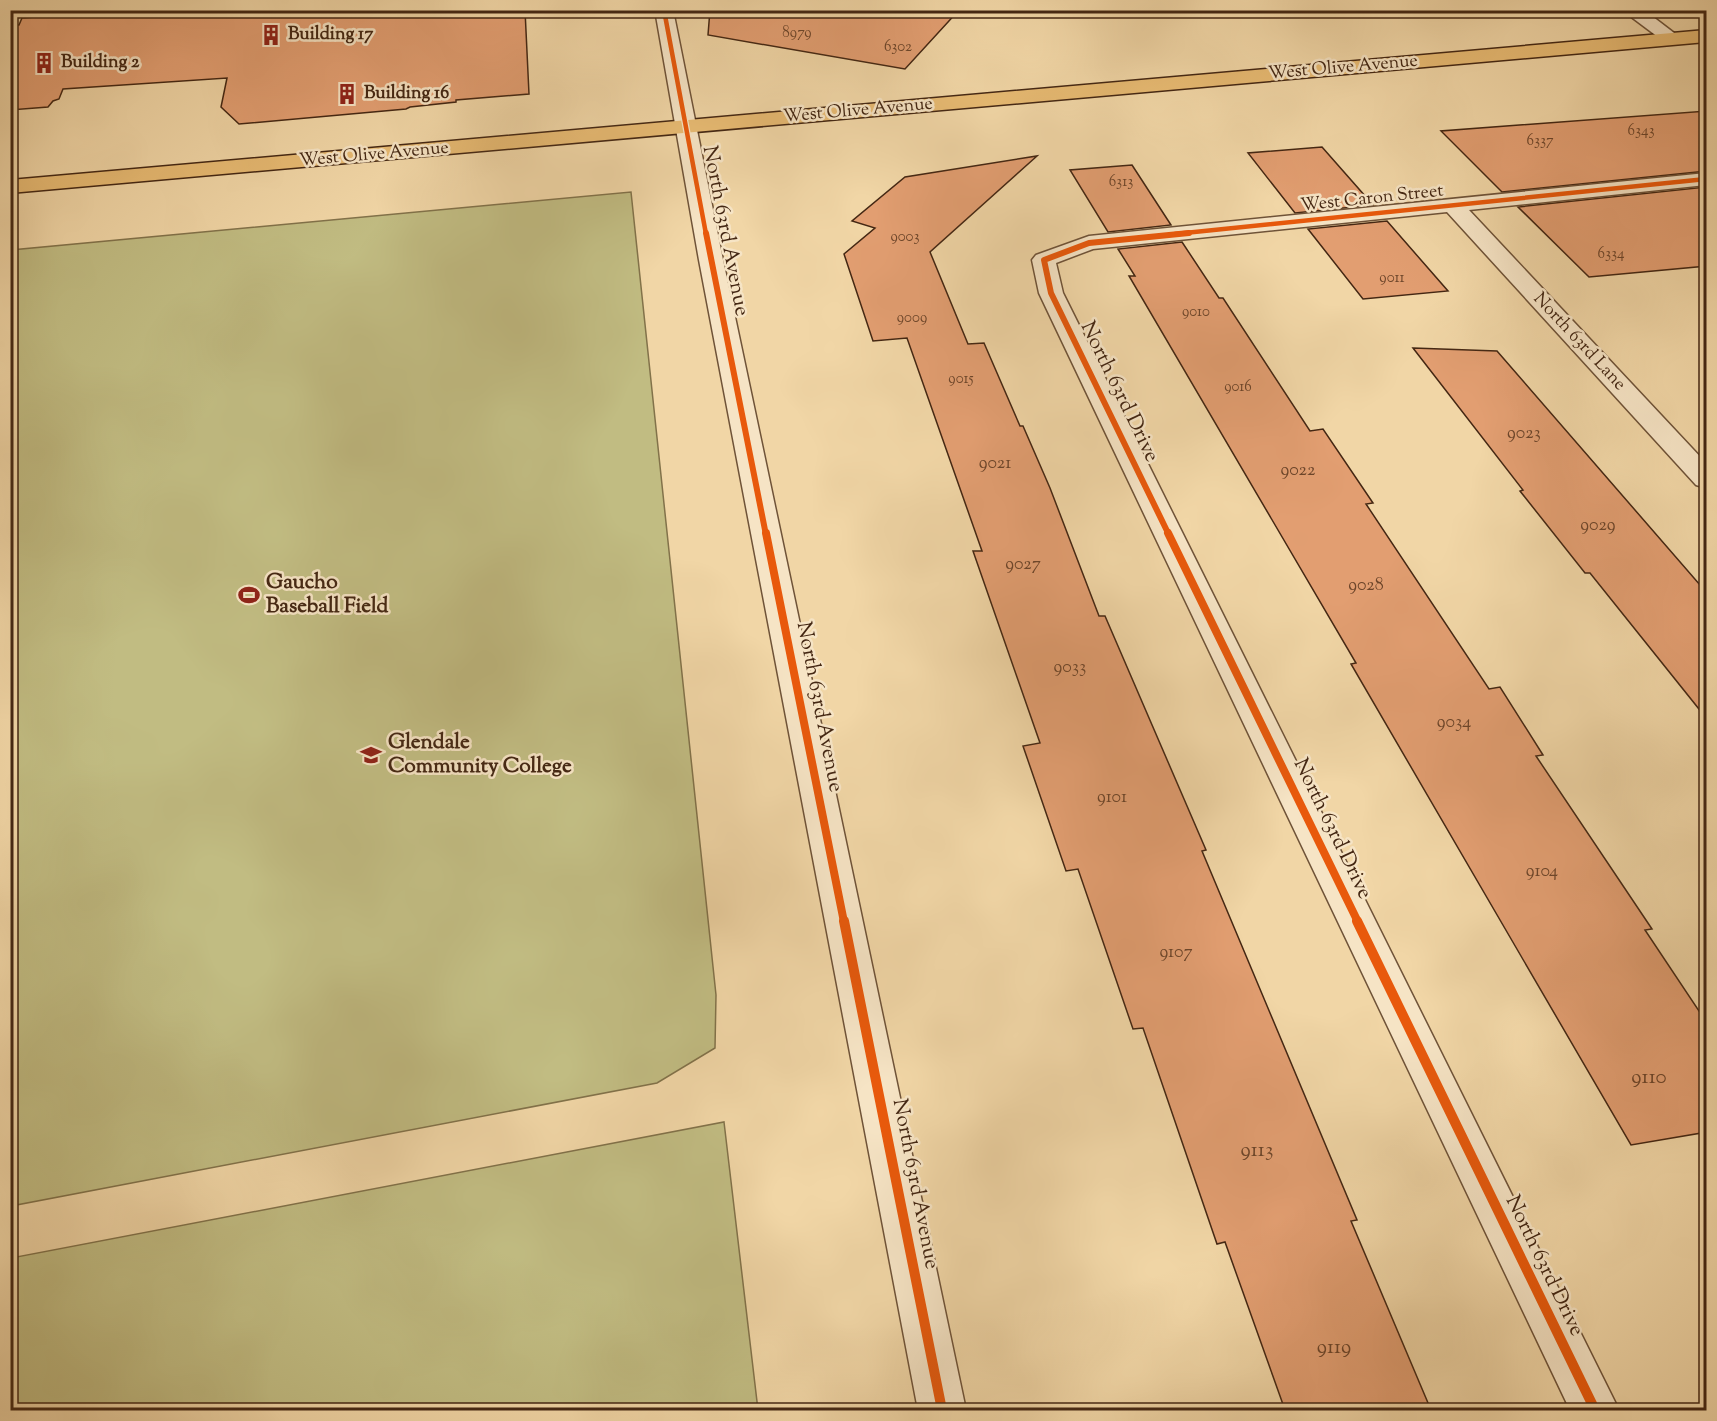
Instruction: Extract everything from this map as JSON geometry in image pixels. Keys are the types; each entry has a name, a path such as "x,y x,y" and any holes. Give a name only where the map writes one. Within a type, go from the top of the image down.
{"main road":[{"name":"West Olive Avenue","path":"10,187 1707,36"}],"street":[{"name":"North 63rd Avenue","path":"664,10 711,260 942,1410"},
{"path":"1631,10 1673,39"},
{"name":"West Caron Street","path":"1044,260 1089,243 1707,179"},
{"name":"North 63rd Lane","path":"1452,205 1707,479"},
{"name":"North 63rd Drive","path":"1044,260 1051,293 1595,1410"}],"shaded area":[{"name":"Glendale Community College","path":"631,192 716,995 715,1048 657,1083 11,1206 11,250"},
{"path":"724,1122 758,1410 11,1410 11,1258"}],"building":[{"path":"131,10 525,10 529,94 456,100 456,102 406,109 239,124 221,107 227,78 63,89 59,99 53,101 48,107 10,110 10,25 19,25 22,18"},
{"path":"710,10 959,10 905,69 708,35"},
{"path":"1707,111 1707,171 1502,192 1441,131"},
{"path":"1322,147 1373,205 1295,213 1248,153"},
{"path":"1037,156 930,252 968,344 984,343 1050,488 1099,616 1105,616 1206,850 1202,851 1357,1220 1351,1221 1431,1410 1285,1410 1225,1242 1217,1244 1143,1028 1133,1029 1078,869 1066,871 1023,746 1040,743 973,551 982,551 907,338 873,341 844,254 875,228 852,221 905,177"},
{"path":"1132,165 1171,225 1108,232 1070,170"},
{"path":"1706,187 1707,266 1589,277 1518,207"},
{"path":"1387,221 1448,291 1363,299 1308,229"},
{"path":"1182,242 1219,298 1223,298 1310,431 1323,429 1373,503 1366,504 1489,689 1500,687 1543,755 1536,756 1652,929 1645,930 1707,1023 1707,1132 1631,1145 1351,664 1356,663 1129,276 1135,276 1118,249"},
{"path":"1413,348 1497,351 1707,593 1707,719 1590,573 1585,573 1520,491 1523,490"}],"cycle path":[{"path":"664,10 711,260 942,1410"},
{"path":"1595,1410 1051,293 1044,260 1089,243 1706,179"}],"place":[{"name":"Building 17","path":"271,35"},
{"name":"Building 2","path":"44,63"},
{"name":"Building 16","path":"347,94"},
{"name":"Gaucho Baseball Field","path":"249,595"},
{"name":"Glendale Community College","path":"371,755"}]}
